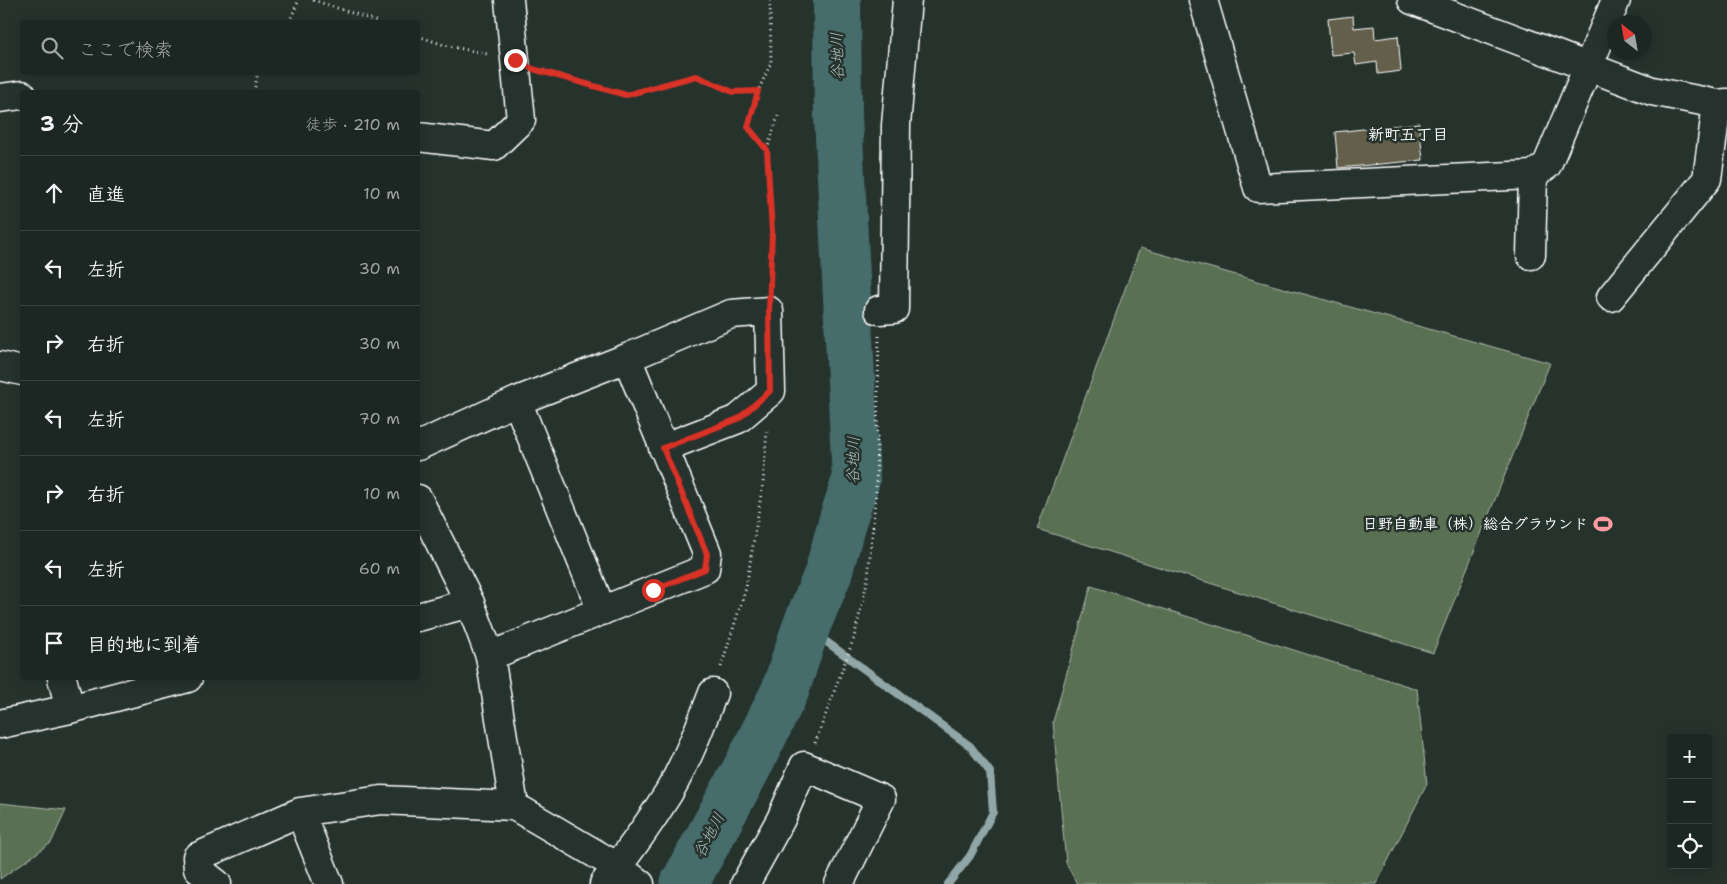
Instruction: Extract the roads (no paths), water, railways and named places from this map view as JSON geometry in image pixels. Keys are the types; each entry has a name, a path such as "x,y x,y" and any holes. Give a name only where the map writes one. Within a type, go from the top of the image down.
{"street":[{"path":"879,310 894,309 896,124 907,0"},
{"path":"1204,0 1258,188 1533,174 1547,165 1616,0"},
{"path":"1412,0 1652,91 1722,104 1707,179 1611,298"},
{"path":"420,137 494,146 521,120 510,10"},
{"path":"0,98 20,95"},
{"path":"1531,255 1533,174"},
{"path":"420,445 517,401 627,358 731,314 769,311 770,391 738,419 663,448"},
{"path":"490,656 705,569 707,554 627,358"},
{"path":"0,366 20,371"},
{"path":"517,401 602,611"},
{"path":"420,503 470,603 490,656 514,806"},
{"path":"420,616 470,603"},
{"path":"63,680 70,709"},
{"path":"0,724 70,709 180,680"},
{"path":"216,884 198,869 197,857 300,812 381,800 514,806 623,878 697,734 713,693"},
{"path":"746,884 781,818 804,766 881,799 839,884"},
{"path":"300,812 330,884"}],"waterway":[{"name":"谷地川","path":"684,884 747,768 785,691 806,627 828,574 856,480 838,116 837,0"},
{"path":"806,627 970,746 990,772 993,812 970,856 948,884"}],"place":[{"name":"日野自動車（株）総合グラウンド","path":"1603,524"}],"district":[{"name":"新町五丁目","path":"1408,134"}]}
